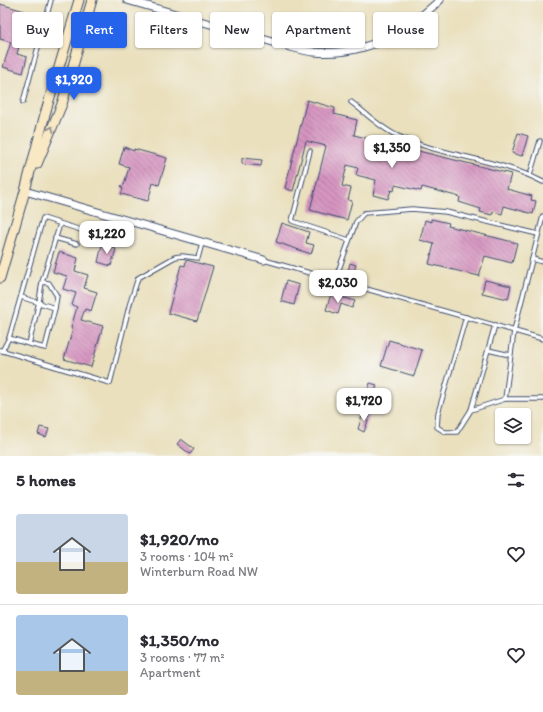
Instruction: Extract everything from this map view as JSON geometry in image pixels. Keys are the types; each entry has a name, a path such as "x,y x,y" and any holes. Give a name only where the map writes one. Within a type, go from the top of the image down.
{"main road":[{"path":"0,278 45,114 79,0"},
{"path":"25,191 62,104 92,0"}],"street":[{"path":"127,0 290,47 314,52 348,50 374,44 391,37 407,27 440,0"},
{"path":"25,191 264,260"}],"lane":[{"path":"23,102 51,0"},
{"path":"351,102 397,136 425,146 506,166 530,175 543,182"},
{"path":"530,175 540,141"},
{"path":"310,151 292,221 349,240"},
{"path":"335,280 356,222 364,213 412,209 446,212 538,234"},
{"path":"506,399 514,331 543,216"},
{"path":"81,230 43,218 9,338 1,351 110,383 130,303 138,278 175,256 198,258 202,242"},
{"path":"29,344 42,282 60,224"},
{"path":"55,238 77,244"},
{"path":"532,259 543,262"},
{"path":"264,260 543,339"},
{"path":"9,338 44,348 58,296 50,283 42,282"},
{"path":"21,297 55,308"},
{"path":"466,317 438,413 437,427 445,432 457,432 471,410 495,325"},
{"path":"488,350 510,355"},
{"path":"471,410 506,399 543,399"}],"building":[{"path":"0,4 28,12 12,12 12,48 19,48 17,54 27,57 23,73 3,67 11,42 0,39"},
{"path":"307,100 335,108 334,114 357,120 354,135 511,174 507,189 532,196 531,200 536,201 533,214 504,206 502,214 493,212 492,215 480,212 481,209 459,202 460,197 422,187 421,191 395,185 394,191 391,190 388,199 373,195 376,180 356,175 358,168 347,165 342,186 351,188 348,200 352,201 347,220 310,210 326,146 306,141 293,191 285,188"},
{"path":"518,133 528,136 522,156 512,153"},
{"path":"124,147 134,151 134,149 167,158 159,185 153,183 148,201 121,194 123,189 121,186 124,185 129,167 119,164"},
{"path":"242,158 262,160 261,166 242,164"},
{"path":"431,219 449,223 448,226 517,243 512,263 485,256 479,276 429,264 434,244 420,240 425,220 431,222"},
{"path":"282,223 309,232 306,243 314,245 311,254 276,242"},
{"path":"102,245 116,249 111,266 98,262"},
{"path":"59,252 78,258 75,271 88,275 84,288 97,292 91,311 85,309 81,320 103,326 91,367 64,359 73,329 71,328 77,307 72,305 76,293 63,289 67,276 53,272"},
{"path":"186,260 213,267 197,321 168,313 181,265 185,266"},
{"path":"350,263 356,265 351,281 346,280"},
{"path":"485,280 511,286 508,299 482,293"},
{"path":"286,281 299,285 294,305 281,301"},
{"path":"331,294 355,301 352,308 341,304 338,314 326,310"},
{"path":"389,340 422,350 414,376 381,366"},
{"path":"370,383 377,385 373,400 366,398"},
{"path":"363,413 370,415 364,432 358,429"},
{"path":"40,427 49,429 46,437 38,434"},
{"path":"181,439 194,449 190,454 177,444"}]}
